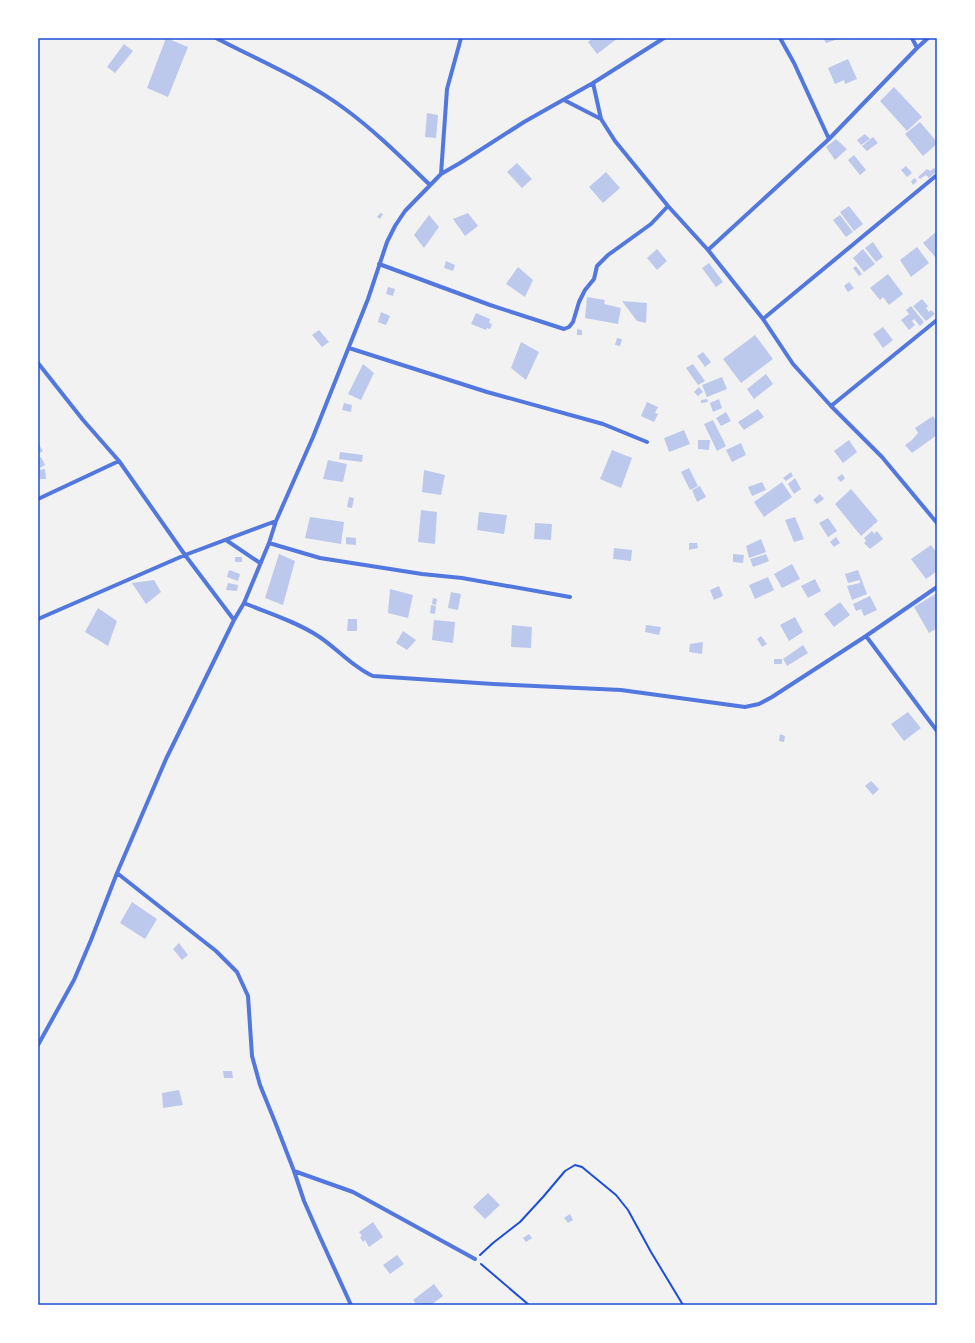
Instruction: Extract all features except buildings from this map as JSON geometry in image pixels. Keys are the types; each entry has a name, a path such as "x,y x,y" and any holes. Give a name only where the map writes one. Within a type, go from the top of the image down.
{"street":[{"path":"216,38 302,82 344,108 375,134 429,184"},
{"path":"441,174 447,89 461,38"},
{"path":"38,1045 74,980 117,873 166,759 234,620 244,603 269,543 276,521 313,437 349,348 368,299 379,264 395,226 405,211 429,184 441,174 524,122 593,83 664,38"},
{"path":"780,38 794,63 829,139"},
{"path":"912,38 917,48"},
{"path":"708,250 829,139 928,38"},
{"path":"593,83 601,119 615,142 668,206 708,250 763,319 793,364 831,406 882,457 937,523"},
{"path":"564,100 601,119"},
{"path":"763,319 937,174"},
{"path":"379,264 490,305 564,329 569,327 573,322 579,302 585,290 594,279 597,266 608,255 651,224 668,206"},
{"path":"831,406 937,320"},
{"path":"349,348 487,392 603,424 647,442"},
{"path":"39,365 119,461 234,620"},
{"path":"38,500 119,461"},
{"path":"38,618 186,555 276,521"},
{"path":"226,540 260,563"},
{"path":"269,543 320,558 422,574 462,578 570,597"},
{"path":"244,603 291,622 317,635 362,671 373,676 493,684 621,690 745,707 759,704 772,698 937,587"},
{"path":"866,636 937,731"},
{"path":"117,873 216,951 237,972 248,996 252,1056 260,1085 276,1122 316,1229 351,1305"},
{"path":"294,1171 353,1192 475,1259"}],"path":[{"path":"529,1305 475,1259 520,1222 543,1198 565,1171 575,1165 582,1167 616,1195 628,1210 650,1252 683,1305"}]}
